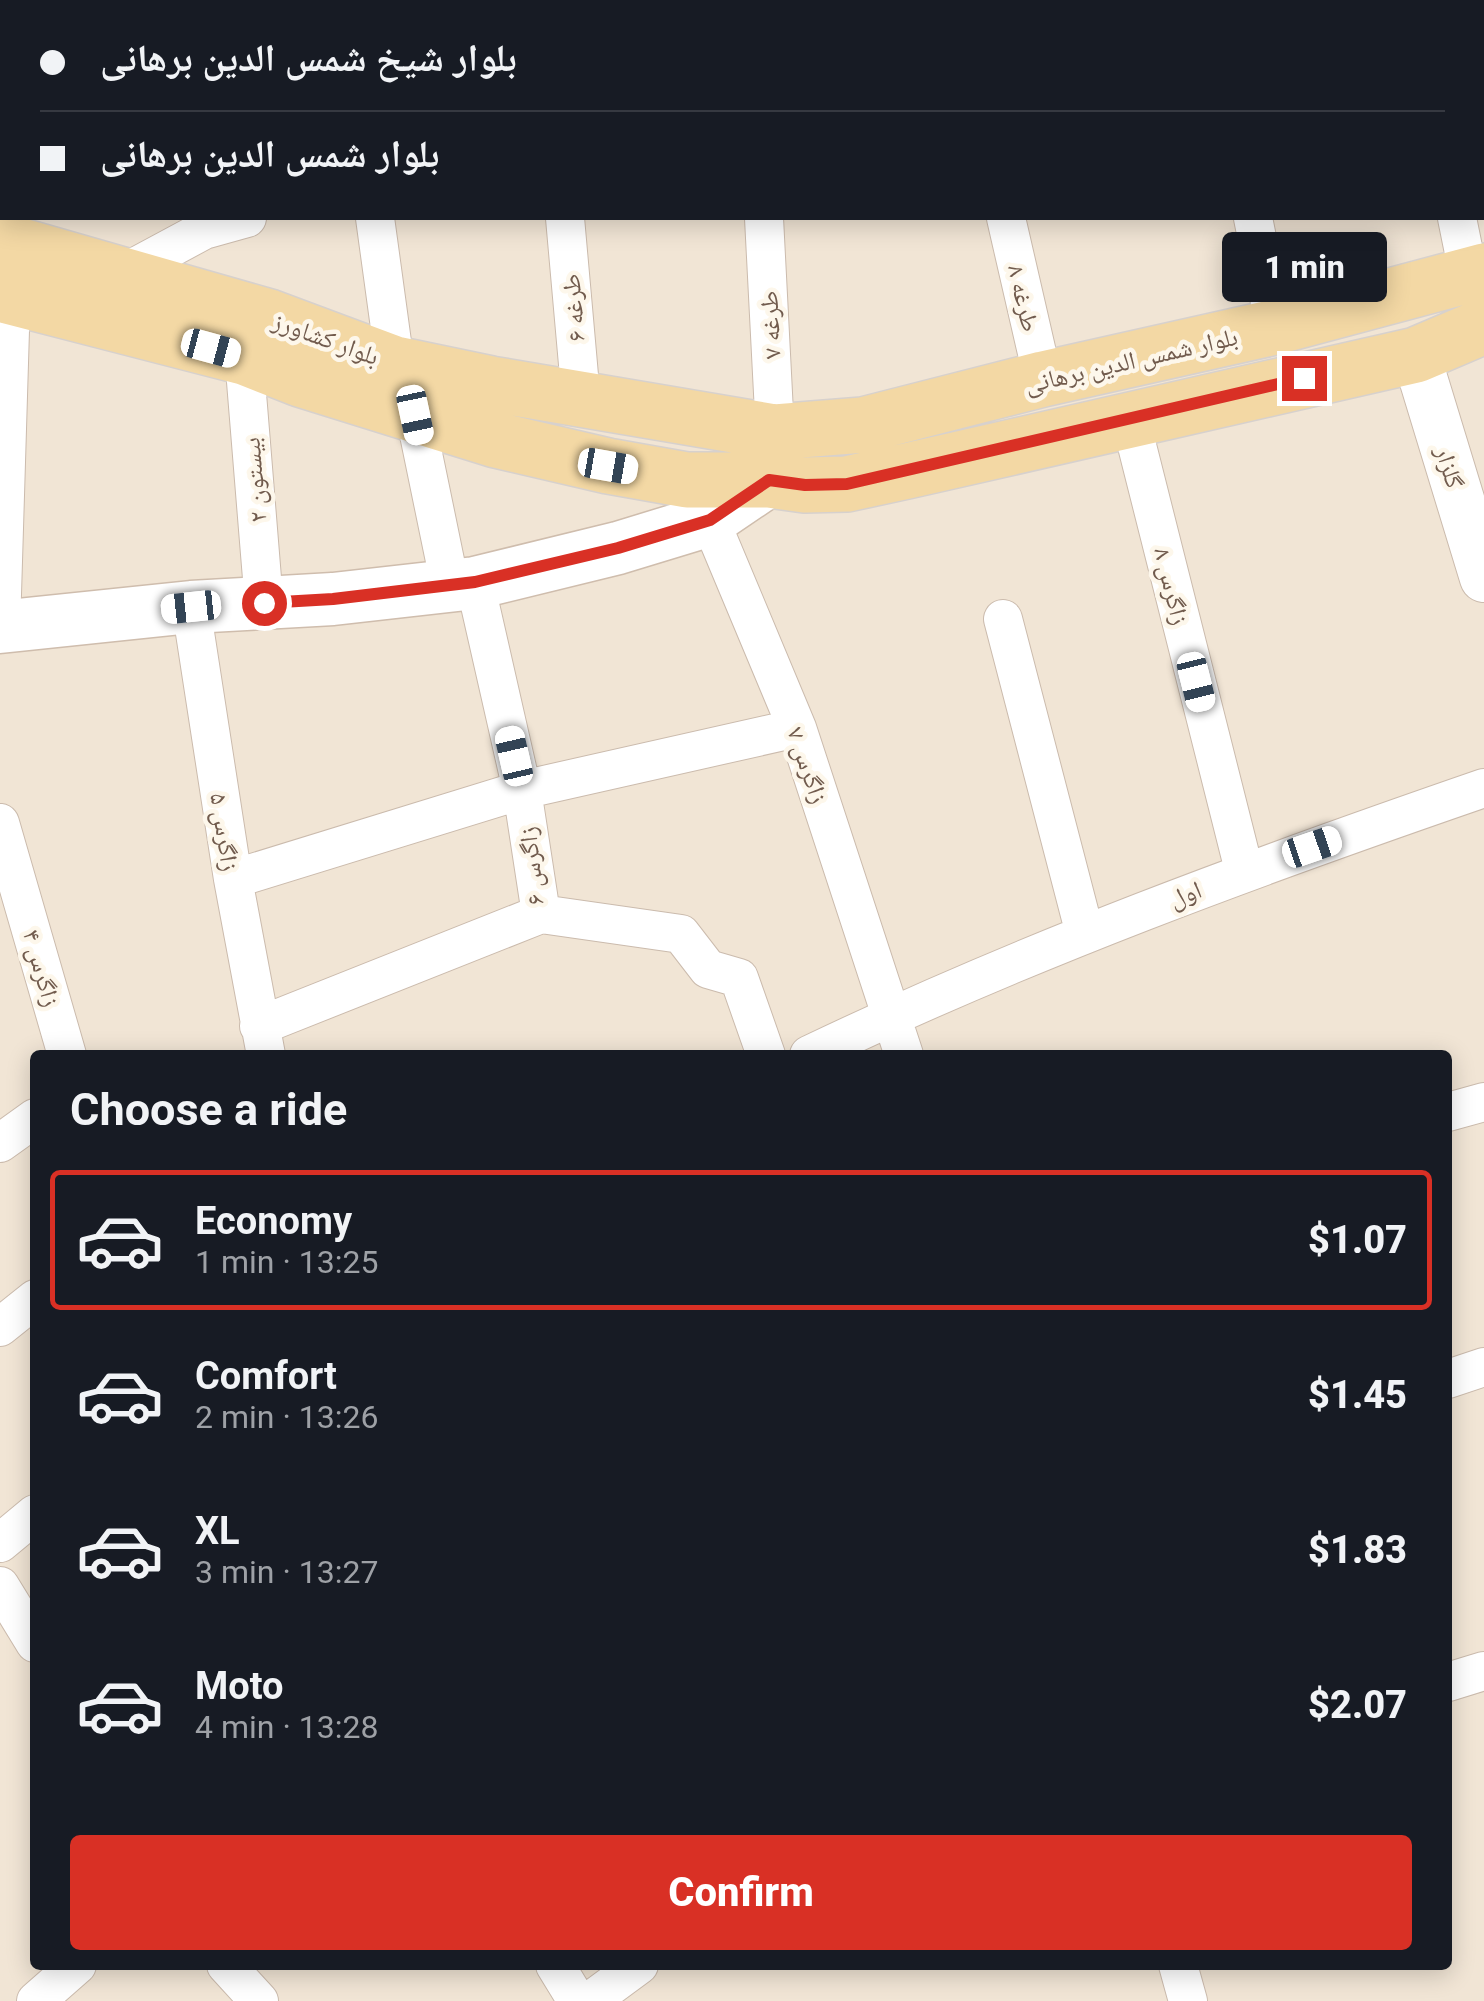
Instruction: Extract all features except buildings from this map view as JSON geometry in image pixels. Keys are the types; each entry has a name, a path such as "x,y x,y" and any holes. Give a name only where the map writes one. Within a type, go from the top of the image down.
{"main road":[{"name":"بلوار کشاورز","path":"4,258 124,274 268,317 395,364 581,398 772,456"},
{"name":"بلوار کشاورز","path":"4,258 300,379 496,440 687,480 772,456"},
{"name":"بلوار شمس الدین برهانی","path":"772,456 862,425 1043,379 1274,327 1479,292"},
{"path":"0,627 462,584 618,548 710,520 772,456 805,485 847,484 1416,354 1479,292"}],"street":[{"path":"124,274 202,224 232,220"},
{"path":"376,220 395,364"},
{"name":"طرغه ۶","path":"565,220 581,398"},
{"name":"طرغه ۷","path":"764,220 772,456"},
{"name":"طرغه ۸","path":"1006,220 1043,379"},
{"path":"1252,220 1274,327"},
{"path":"1459,220 1479,292"},
{"path":"0,627 4,258"},
{"name":"گلزار","path":"1416,354 1484,578"},
{"name":"بیستون ۲","path":"244,357 264,603"},
{"name":"زاگرس ۶","path":"262,1040 541,914 522,790 415,415"},
{"name":"زاگرس ۸","path":"1130,418 1244,870"},
{"name":"زاگرس ۷","path":"710,520 797,728 902,1050"},
{"name":"زاگرس ۵","path":"191,607 232,880 262,1040"},
{"path":"1003,619 1085,934"},
{"path":"232,880 522,790 797,728"},
{"name":"اول","path":"891,1016 1244,870 1484,788"},
{"name":"۴ زاگرس","path":"0,823 66,1050"},
{"path":"541,914 681,934 708,969 739,978 764,1050"},
{"path":"820,1050 891,1016"},
{"path":"1452,1111 1484,1102"},
{"path":"0,1143 30,1122"},
{"path":"0,1328 30,1302"},
{"path":"1452,1378 1484,1368"},
{"path":"0,1543 30,1518"},
{"path":"0,1586 30,1635"},
{"path":"1452,1681 1484,1671"},
{"path":"36,2001 71,1970"},
{"path":"231,1970 259,2001"},
{"path":"558,1970 577,2001"},
{"path":"590,2001 632,1970"},
{"path":"1179,1970 1188,2001"}],"shaded area":[{"path":"0,220 1484,220 1484,2001 0,2001"}],"route":[{"path":"264,603 475,582 618,548 710,520 769,480 805,485 847,484 1304,378"}]}
